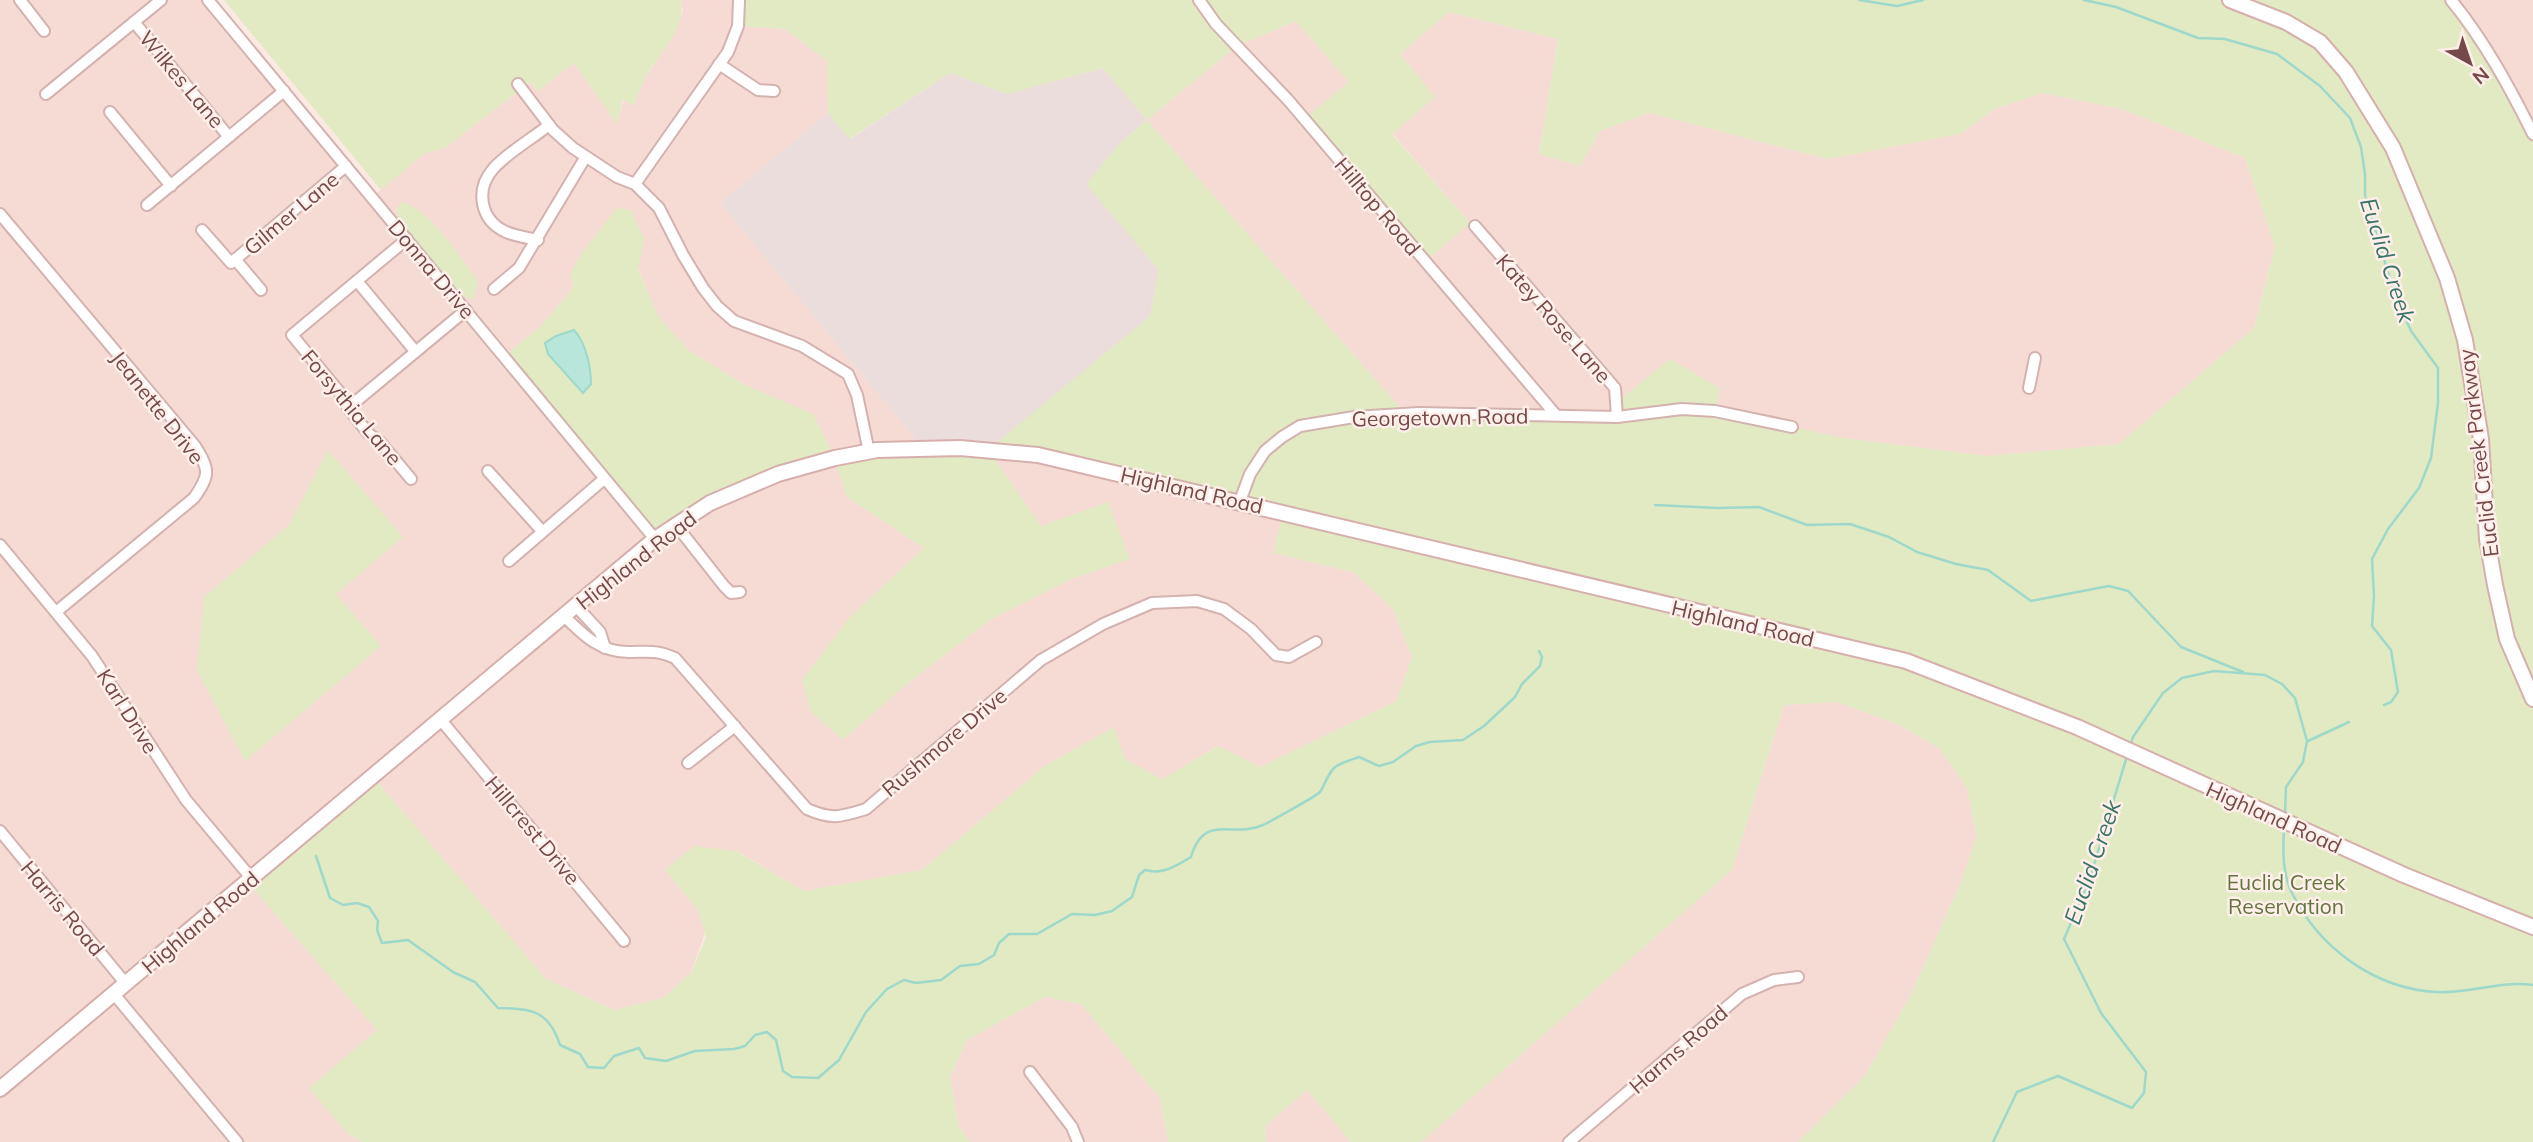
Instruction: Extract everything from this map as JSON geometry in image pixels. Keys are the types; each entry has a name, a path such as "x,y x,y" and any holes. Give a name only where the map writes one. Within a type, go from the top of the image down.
{"street":[{"path":"20,0 44,31"},
{"path":"46,94 161,0"},
{"name":"Donna Drive","path":"208,0 655,540"},
{"path":"635,184 727,52 738,26 739,0"},
{"name":"Hilltop Road","path":"1199,0 1216,24 1289,101 1555,414"},
{"name":"Euclid Creek Parkway","path":"2230,0 2287,22 2320,42 2346,72 2393,148 2447,278 2465,340 2481,439 2487,540 2495,586 2507,639 2533,699"},
{"path":"2451,0 2468,20 2533,134"},
{"name":"Wilkes Lane","path":"134,22 229,137"},
{"path":"719,64 758,90 774,91"},
{"path":"518,84 550,125 586,158 635,184 659,208 703,288 717,306 734,321 802,346 848,374 856,395 869,452"},
{"path":"147,205 284,91"},
{"path":"110,112 172,186"},
{"path":"538,240 506,232 492,222 481,205 482,185 494,168 550,125"},
{"path":"494,289 519,268 586,158"},
{"name":"Gilmer Lane","path":"235,259 346,166"},
{"name":"Jeanette Drive","path":"0,214 195,446 206,464 207,481 194,498 56,612"},
{"name":"Katey Rose Lane","path":"1475,226 1615,388 1618,416"},
{"path":"202,230 230,263 235,259 261,290"},
{"path":"407,239 357,281 415,351"},
{"name":"Forsythia Lane","path":"357,281 292,335 341,394 348,408 411,479"},
{"path":"348,408 466,310"},
{"path":"2029,388 2035,358"},
{"name":"Georgetown Road","path":"1240,501 1250,474 1265,451 1282,437 1300,426 1354,417 1419,413 1618,416 1682,409 1715,411 1792,427"},
{"name":"Highland Road","path":"0,1089 655,540 710,503 778,474 835,458 869,452 960,448 1038,455 1906,661 2077,727 2404,875 2533,927"},
{"path":"488,471 542,531"},
{"path":"509,561 604,479"},
{"path":"676,525 728,591 735,594 740,592"},
{"name":"Karl Drive","path":"0,545 108,678 186,800 252,879"},
{"name":"Rushmore Drive","path":"564,616 591,642 605,648 628,653 659,651 676,658 807,809 827,818 841,817 866,809 1041,660 1103,624 1152,603 1197,601 1224,609 1251,629 1276,655 1289,657 1315,642"},
{"path":"576,606 600,632 605,648"},
{"name":"Hillcrest Drive","path":"441,720 624,941"},
{"path":"688,763 735,726"},
{"name":"Harris Road","path":"0,831 126,984"},
{"name":"Harms Road","path":"1569,1142 1742,994 1774,980 1798,977"},
{"path":"114,994 237,1142"},
{"path":"1030,1072 1072,1127 1078,1142"}],"shaded area":[{"path":"0,0 208,0 372,197 425,153 445,148 530,82 538,91 574,63 617,123 624,99 634,105 644,79 672,38 683,11 681,0 739,0 738,26 785,29 828,61 828,113 720,203 924,449 847,497 924,548 850,617 843,740 903,687 990,620 1071,579 1129,558 1041,527 988,451 1283,512 1274,553 1353,572 1393,609 1412,657 1396,701 1260,767 1217,746 1162,780 1124,760 1114,728 1046,765 922,870 804,891 737,851 665,870 698,910 705,933 691,973 663,998 614,1010 546,979 373,777 248,883 377,1030 348,1134 363,1142 0,1142","holes":["609,228 637,265 657,316 688,350 745,385 504,357 541,326 570,292"]},
{"path":"2451,0 2533,0 2533,134"},
{"path":"1449,12 1558,39 1539,154 1580,166 1600,131 1649,113 1828,159 1960,134 1995,109 2042,93 2122,109 2245,158 2275,247 2254,328 2119,444 1987,456 1843,438 1617,417 1405,413 1147,120 1237,46 1296,21 1349,82 1305,119 1470,223 1392,133 1435,97 1400,54"},
{"path":"1103,68 1147,120 1121,142 1087,184 1159,270 1150,316 988,451 924,449 720,203 828,113 850,139 950,73 1007,94"},
{"path":"1837,702 1897,724 1939,748 1967,788 1977,836 1961,882 1911,995 1865,1076 1798,1142 1421,1142 1732,870 1784,705"},
{"path":"1045,997 1081,1004 1160,1098 1168,1142 970,1142 959,1127 950,1077 967,1040"},
{"path":"1307,1090 1351,1142 1266,1142 1265,1126"}],"green space":[{"path":"224,0 681,0 681,12 675,33 644,80 634,106 623,99 617,124 574,63 538,91 530,82 445,148 425,153 381,190"},
{"name":"Euclid Creek Reservation","path":"739,0 2451,0 2533,134 2533,1142 1798,1142 1865,1076 1911,995 1961,882 1977,836 1967,788 1939,748 1897,724 1837,702 1784,705 1732,870 1421,1142 1351,1142 1307,1090 1265,1126 1266,1142 1168,1142 1160,1098 1081,1004 1045,997 967,1040 950,1077 959,1127 970,1142 363,1142 348,1134 309,1088 377,1030 248,883 373,777 546,979 614,1010 663,998 691,973 706,937 698,910 665,870 694,846 736,851 804,891 922,870 1046,765 1114,727 1125,759 1162,779 1218,746 1260,767 1396,701 1412,657 1393,609 1353,572 1273,553 1283,513 989,451 1041,526 1108,502 1130,559 1071,579 990,620 903,687 843,740 811,712 802,680 850,617 924,548 847,497 834,458 778,474 655,539 504,356 541,326 570,292 574,286 570,275 581,254 617,208 631,210 644,239 638,269 658,316 688,350 745,385 813,414 835,458 988,450 1150,316 1159,270 1086,184 1121,142 1147,120 1103,68 1007,94 950,73 849,139 828,113 827,61 785,29 738,26","holes":["1449,12 1558,39 1539,154 1580,166 1600,131 1649,113 1828,159 1960,134 1995,109 2042,93 2122,109 2245,158 2275,247 2254,328 2119,444 1987,456 1843,438 1715,410 1720,388 1670,359 1616,403 1617,417 1405,413 1147,120 1237,46 1296,21 1349,82 1304,119 1425,262 1470,223 1392,134 1435,97 1400,54"]},
{"path":"402,202 413,206 434,224 463,260 478,281 473,300 457,293 400,222 396,209"},
{"path":"328,450 403,537 336,594 381,646 245,761 197,670 204,597 289,525"}],"water":[{"path":"574,330 585,348 590,370 591,384 583,393 548,354 545,343"}],"waterway":[{"name":"Euclid Creek","path":"1859,0 1897,6 1923,0"},
{"name":"Euclid Creek","path":"2084,0 2116,7 2198,38 2225,39 2277,54 2320,86 2350,118 2361,147 2365,195 2395,296 2411,331 2438,368 2438,403 2431,458 2419,488 2388,529 2372,559 2372,626 2391,650 2398,692 2391,702 2384,705"},
{"path":"1655,505 1759,507 1807,525 1850,524 1889,537 1917,552 1988,570 2031,601 2109,586 2128,591 2181,647 2243,672"},
{"path":"316,856 330,898 343,905 357,903 369,907 378,921 377,930 382,943 408,940 453,972 475,982 498,1008 530,1011 545,1018 560,1045 580,1054 588,1067 604,1068 614,1056 639,1048 645,1058 666,1061 695,1051 734,1049 745,1046 755,1035 767,1032 776,1040 783,1071 792,1077 818,1078 839,1060 866,1012 887,989 904,980 916,983 941,980 960,966 979,964 994,955 999,943 1009,934 1037,934 1072,914 1095,915 1112,911 1132,897 1139,875 1145,870 1164,870 1191,857 1203,835 1211,831 1252,829 1275,819 1320,792 1332,771 1342,763 1359,757 1379,766 1393,762 1416,746 1430,742 1463,740 1484,726 1515,697 1522,684 1540,666 1542,657 1539,651"},
{"name":"Euclid Creek","path":"2130,747 2133,737 2163,693 2182,678 2214,671 2265,675 2282,684 2295,698 2307,741 2303,762 2286,787 2285,814"},
{"name":"Euclid Creek","path":"2308,741 2349,722"},
{"name":"Euclid Creek","path":"1993,1142 2017,1092 2058,1076 2132,1108 2144,1093 2146,1072 2101,1013 2064,939 2089,881 2127,756"},
{"name":"Euclid Creek","path":"2284,828 2283,851 2288,883 2302,911 2332,947 2370,973 2391,983 2437,992 2509,984 2533,985"}]}
